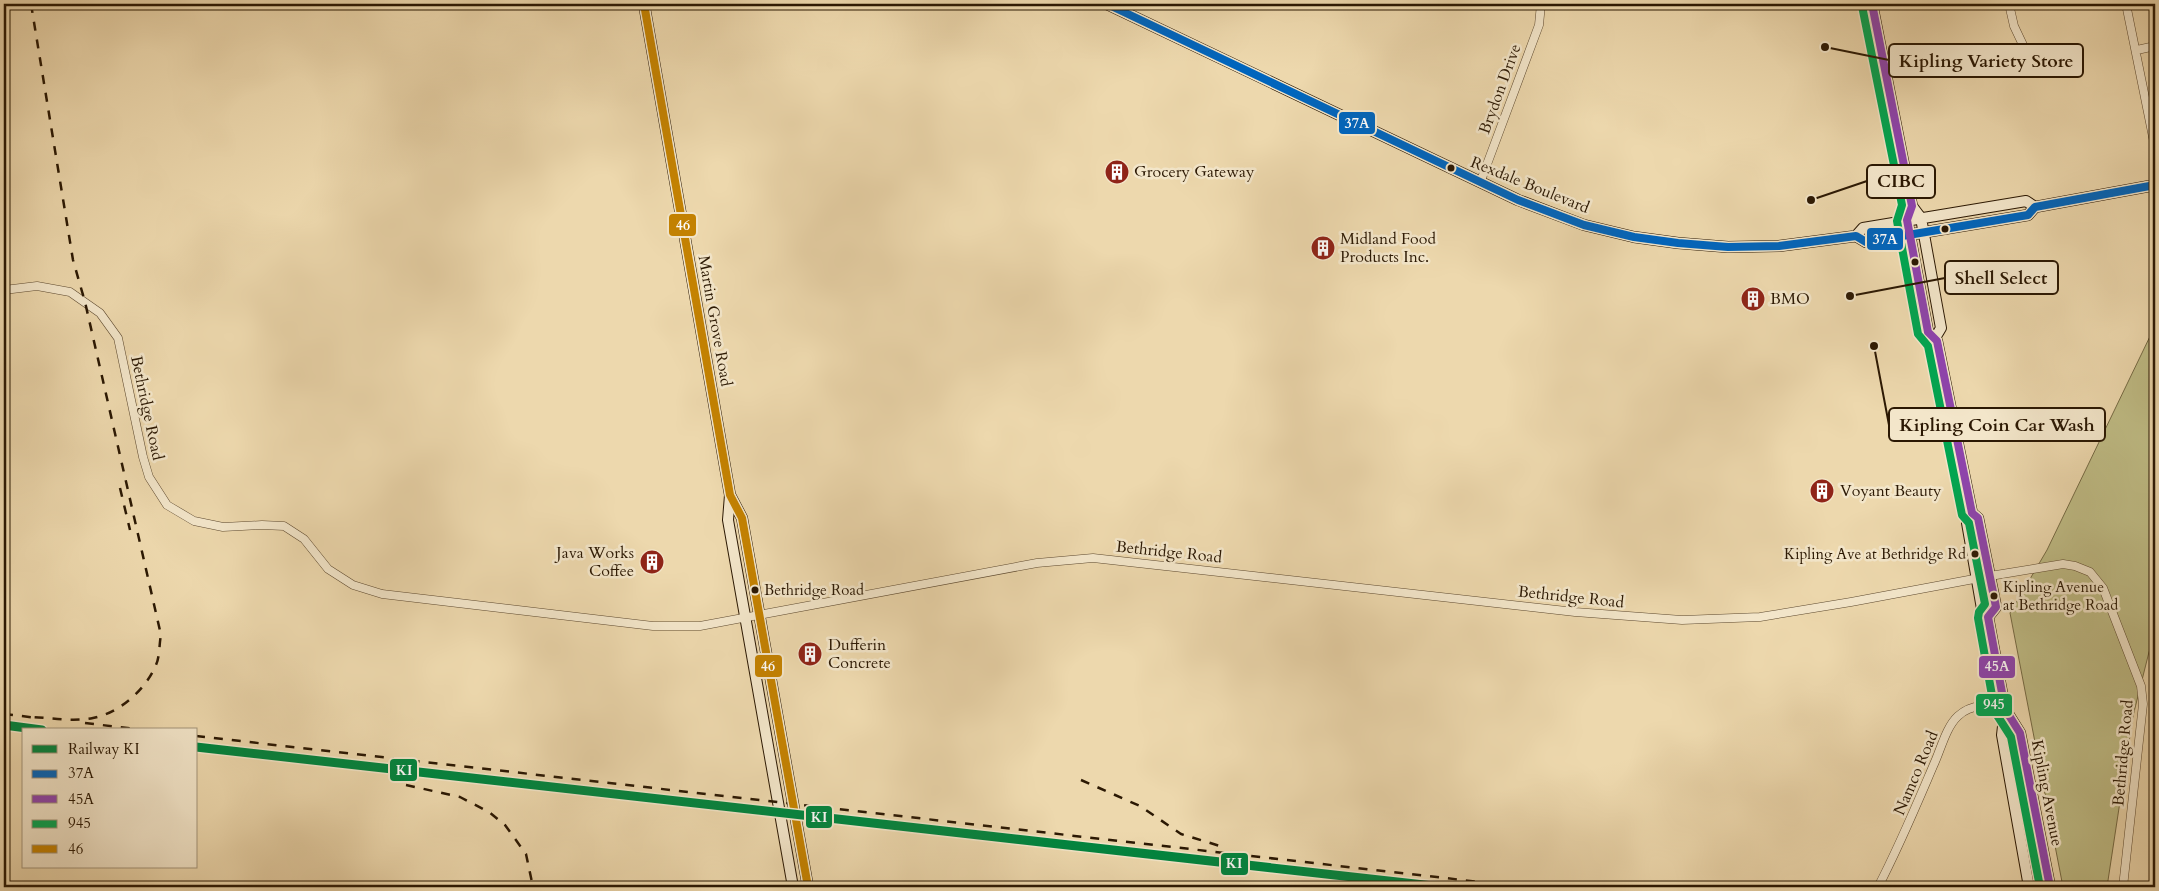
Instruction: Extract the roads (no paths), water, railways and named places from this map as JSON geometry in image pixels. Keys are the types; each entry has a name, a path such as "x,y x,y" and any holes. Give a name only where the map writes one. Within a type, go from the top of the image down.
{"main road":[{"name":"Martin Grove Road","path":"644,4 730,495 728,520 793,887"},
{"name":"Rexdale Boulevard","path":"1107,4 1541,210 1584,225 1634,237 1678,244 1728,248 1779,246 1856,236 1866,242 2028,215 2034,206"},
{"name":"Kipling Avenue","path":"1872,4 1912,206 1921,218 1941,328 1936,338 1972,513 1967,523 1982,609 1988,617 2005,709 2002,735 2030,887"},
{"name":"Rexdale Boulevard","path":"1856,236 1863,228 1907,220 2026,201 2034,206 2155,185"},
{"path":"1907,220 1912,206"},
{"name":"Kipling Avenue","path":"1907,220 1928,332 1936,338"},
{"name":"Martin Grove Road","path":"730,495 742,518 808,887"},
{"name":"Kipling Avenue","path":"1972,513 1978,518 1996,607 1988,617"},
{"name":"Kipling Avenue","path":"2005,709 2020,734 2050,887"}],"street":[{"name":"Brydon Drive","path":"1480,182 1539,25 1541,4"},
{"path":"2009,4 2014,26 2023,45"},
{"path":"2126,4 2137,50 2155,147"},
{"path":"2137,50 2155,46"},
{"name":"Bethridge Road","path":"4,290 37,286 70,292 100,313 118,338 149,478 167,505 194,521 223,527 284,526 304,539 328,569 353,585 382,594 654,626 700,626 1037,563 1093,558 1575,612 1682,620 1784,613 2063,564 2076,566 2090,572 2103,588 2141,686 2143,704 2124,887"},
{"name":"Namco Road","path":"1878,887 1910,822 1948,732 1957,716 1967,710 1988,704 2005,709"}],"railway":[{"path":"31,4 73,260 85,302 161,635 158,658 152,674 131,699 113,711 85,719 70,720 32,717"},
{"path":"120,488 130,530"},
{"path":"4,714 38,718"},
{"path":"85,723 127,728"},
{"path":"198,736 1524,887"},
{"path":"1081,780 1140,806 1181,834 1220,846"},
{"path":"406,785 460,797 489,812 505,825 526,854 533,887"}],"rail line":[{"name":"KI","path":"4,725 27,728"},
{"name":"KI","path":"198,747 1442,887"}],"place":[{"name":"Kipling Variety Store","path":"1825,47"},
{"name":"Grocery Gateway","path":"1117,172"},
{"name":"CIBC","path":"1811,200"},
{"name":"Midland Food Products Inc.","path":"1323,248"},
{"name":"Shell Select","path":"1850,296"},
{"name":"BMO","path":"1753,299"},
{"name":"Kipling Coin Car Wash","path":"1874,346"},
{"name":"Voyant Beauty","path":"1822,491"},
{"name":"Kipling Ave at Bethridge Rd","path":"1975,554"},
{"name":"Java Works Coffee","path":"652,562"},
{"name":"Bethridge Road","path":"755,590"},
{"name":"Kipling Avenue at Bethridge Road","path":"1994,596"},
{"name":"Dufferin Concrete","path":"810,654"}]}
